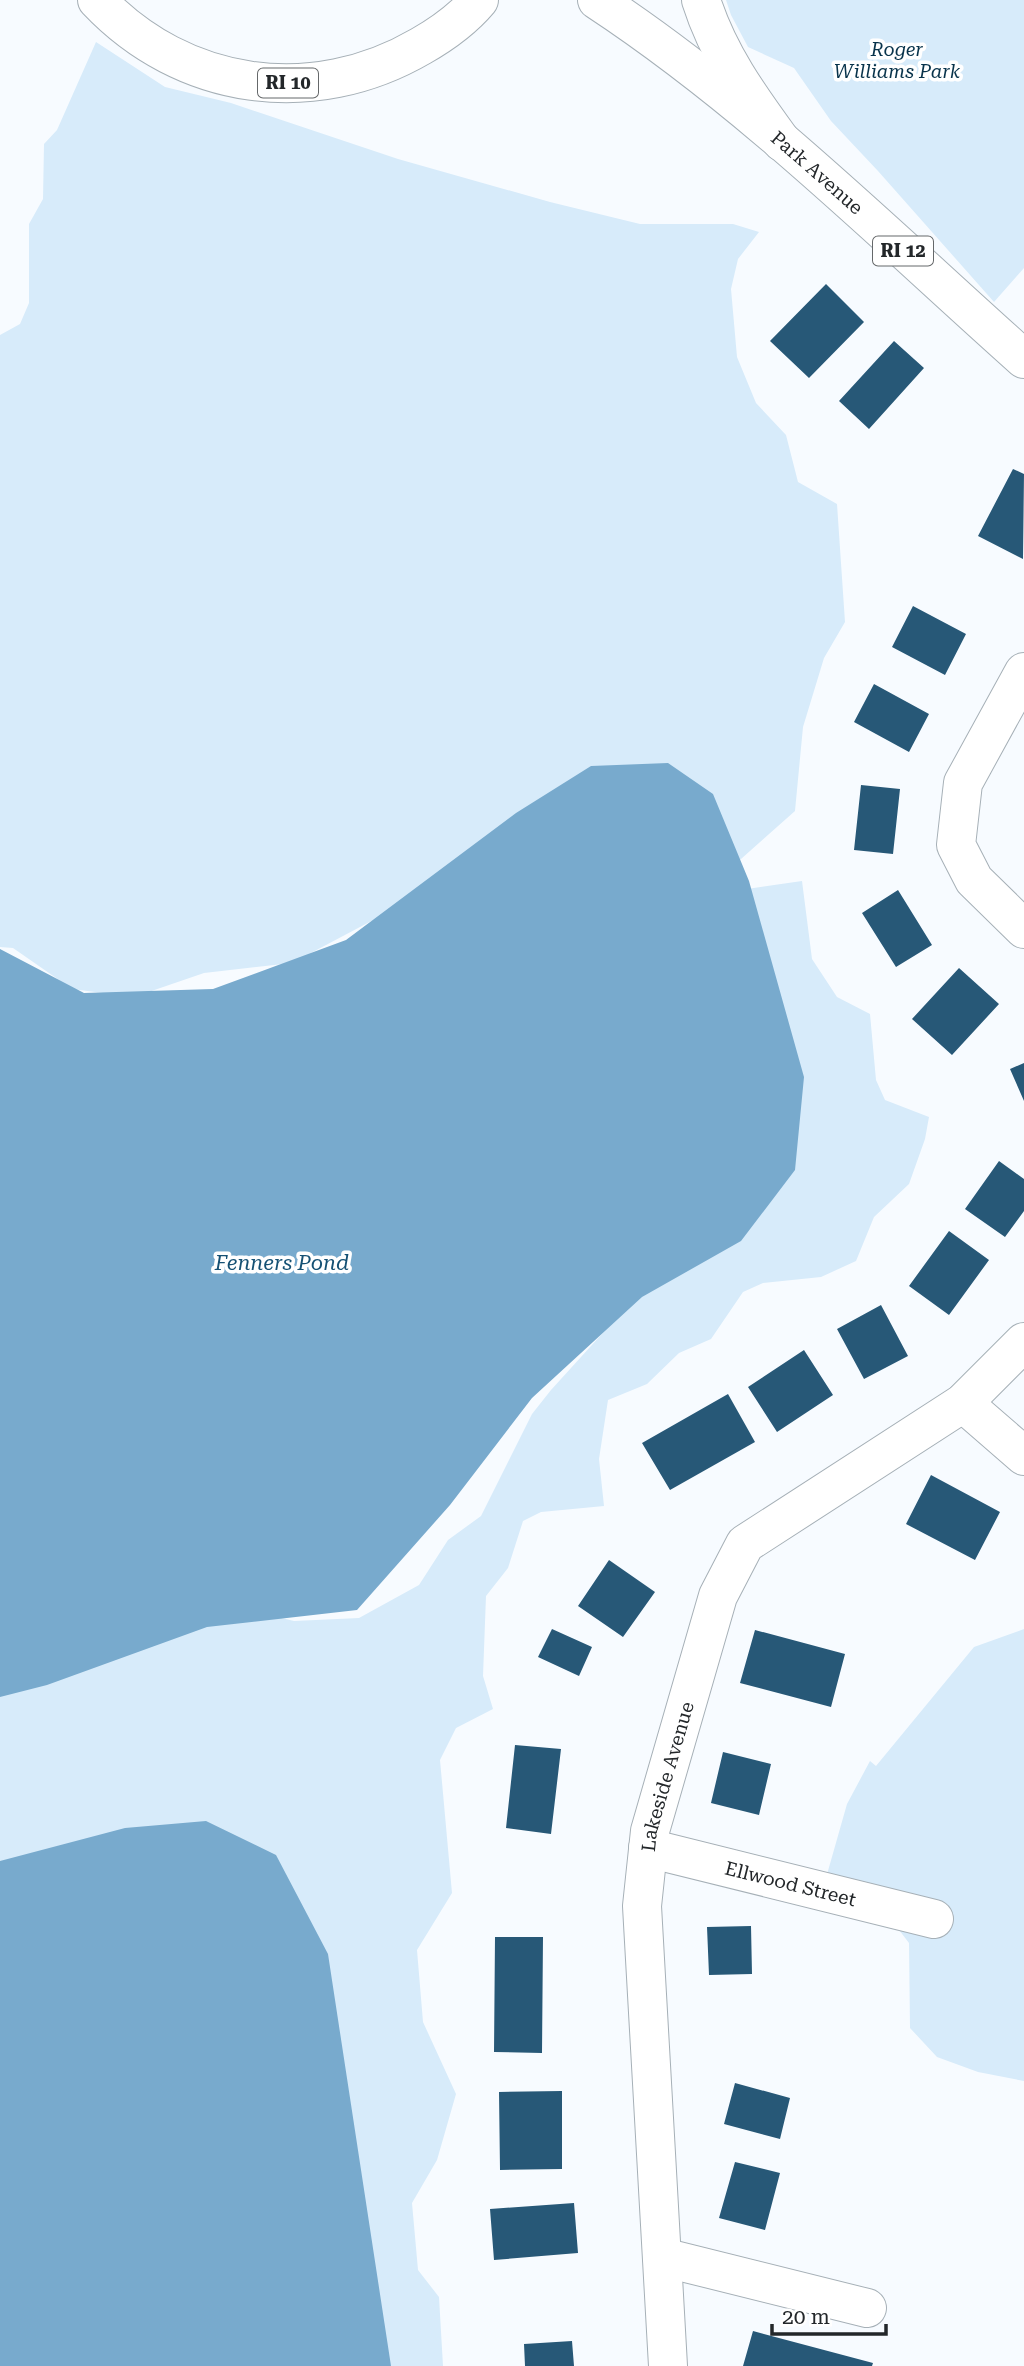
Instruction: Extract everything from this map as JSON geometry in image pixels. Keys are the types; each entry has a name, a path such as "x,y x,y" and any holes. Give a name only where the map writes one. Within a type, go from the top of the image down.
{"main road":[{"name":"RI 10","path":"97,0 125,27 166,54 189,64 238,80 293,83 342,79 388,64 454,24 479,0"},
{"name":"Park Avenue","path":"597,0 685,62 782,142 1024,359"},
{"path":"701,0 715,38 735,76 782,142"},
{"path":"1024,672 963,783 956,845 974,880 1024,929"},
{"name":"Lakeside Avenue","path":"668,2366 642,1906 648,1848 718,1596 745,1544 962,1403 1024,1342"},
{"path":"962,1403 1024,1456"},
{"name":"Ellwood Street","path":"648,1848 934,1919"},
{"path":"662,2257 867,2308"}],"green space":[{"name":"Roger Williams Park","path":"726,0 1024,0 1024,268 994,302 831,121 794,68 748,47"},
{"path":"96,42 165,87 231,103 398,159 640,224 733,224 759,232 738,259 731,289 737,357 756,403 786,435 798,482 837,504 845,622 824,658 803,727 795,811 732,867 394,909 292,963 204,973 134,997 72,989 13,948 0,947 0,335 20,324 29,303 29,224 43,199 44,144 57,130"},
{"path":"802,881 812,959 837,997 870,1014 876,1080 885,1100 929,1117 925,1139 909,1184 874,1217 856,1261 821,1277 763,1283 743,1292 711,1339 679,1353 647,1384 608,1400 599,1459 604,1506 541,1512 523,1521 508,1568 486,1596 483,1676 493,1709 456,1728 440,1760 452,1893 417,1950 423,2022 456,2094 437,2160 412,2203 418,2270 439,2297 443,2366 366,2366 0,1873 0,1694 233,1606 294,1621 359,1618 419,1585 448,1540 481,1516 532,1414 680,1248 733,891"},
{"path":"1024,1629 1024,2081 978,2072 937,2057 910,2028 909,1943 896,1926 820,1899 847,1804 870,1761 876,1766 974,1647"}],"water":[{"name":"Fenners Pond","path":"668,763 713,794 749,881 804,1077 795,1170 741,1241 642,1297 532,1398 450,1505 357,1610 207,1627 47,1685 0,1697 0,949 84,993 213,989 346,940 516,813 591,766"},
{"path":"206,1821 276,1855 328,1954 391,2366 0,2366 0,1861 125,1828"}],"building":[{"path":"826,284 864,322 809,378 770,341"},
{"path":"894,341 924,368 869,429 839,401"},
{"path":"1013,469 1024,474 1023,559 978,536"},
{"path":"913,606 966,634 945,675 892,647"},
{"path":"874,684 929,714 909,752 854,722"},
{"path":"861,785 900,789 893,854 854,850"},
{"path":"898,890 932,945 896,967 862,913"},
{"path":"959,968 999,1004 952,1055 912,1019"},
{"path":"1024,1063 1024,1101 1010,1069"},
{"path":"999,1161 1024,1179 1024,1211 1005,1237 965,1209"},
{"path":"949,1231 989,1260 949,1315 909,1286"},
{"path":"881,1305 908,1356 864,1379 837,1329"},
{"path":"804,1350 833,1395 777,1432 748,1387"},
{"path":"728,1394 755,1442 670,1490 642,1443"},
{"path":"931,1475 1000,1512 975,1560 906,1524"},
{"path":"609,1560 655,1592 623,1637 578,1606"},
{"path":"552,1629 592,1647 579,1676 538,1657"},
{"path":"755,1630 845,1654 831,1707 740,1683"},
{"path":"515,1745 561,1749 551,1834 506,1828"},
{"path":"723,1752 771,1764 759,1815 711,1803"},
{"path":"751,1926 752,1974 709,1975 707,1927"},
{"path":"495,1937 543,1937 542,2053 494,2052"},
{"path":"735,2083 790,2098 780,2139 724,2124"},
{"path":"562,2091 562,2169 500,2170 499,2092"},
{"path":"735,2162 780,2173 765,2230 719,2218"},
{"path":"574,2203 578,2253 494,2260 490,2209"},
{"path":"753,2331 873,2363 872,2366 743,2366"},
{"path":"572,2341 574,2366 525,2366 524,2344"}]}
